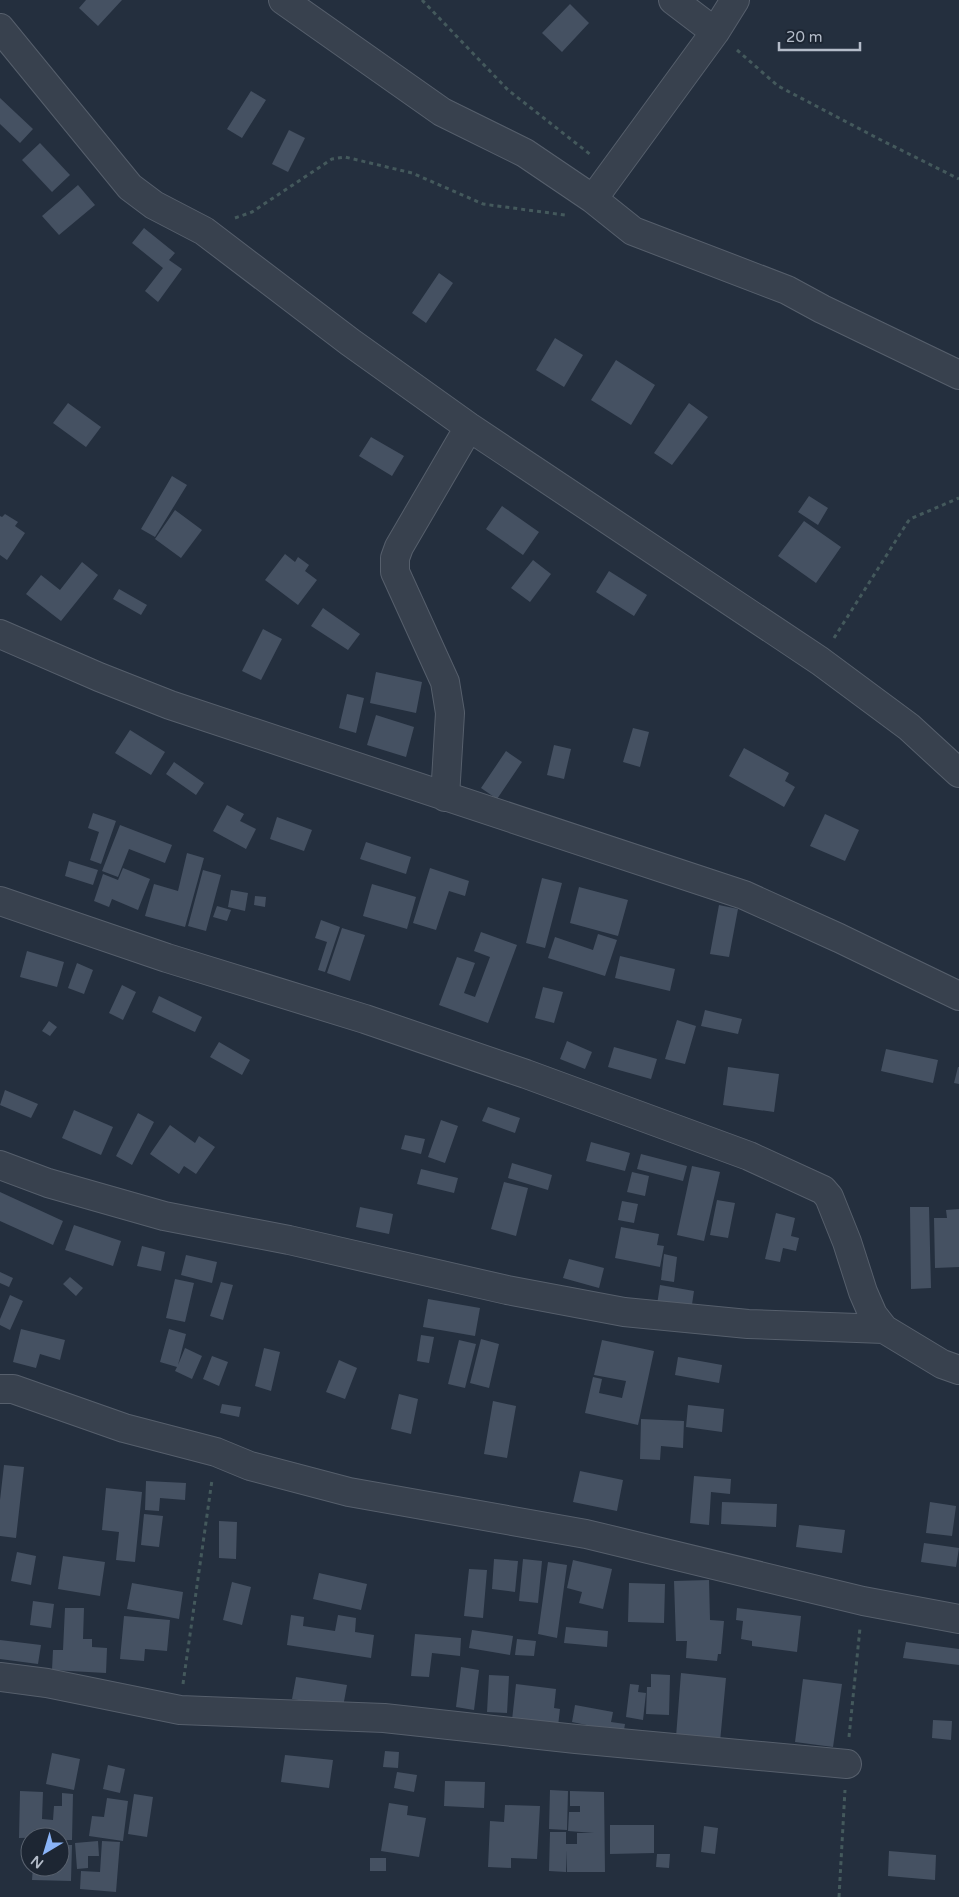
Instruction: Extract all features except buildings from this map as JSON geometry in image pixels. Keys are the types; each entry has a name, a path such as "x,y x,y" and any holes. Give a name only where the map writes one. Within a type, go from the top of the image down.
{"street":[{"path":"283,0 442,112 525,153 593,199 633,231 787,290 822,309 959,375"},
{"path":"674,0 715,32"},
{"path":"593,199 715,32 735,0"},
{"path":"0,28 130,187 154,206 204,231 350,342 469,427 820,661 909,727 959,772"},
{"path":"445,797 450,713 445,682 395,572 395,558 404,537 469,427"},
{"path":"0,634 99,677 170,705 744,895 959,996"},
{"path":"0,888 0,901 167,958 365,1019 517,1071 749,1156 822,1190 829,1196 873,1315 884,1329 942,1364 959,1370"},
{"path":"0,1165 48,1182 164,1216 289,1240 506,1290 614,1310 748,1324 884,1329"},
{"path":"0,1389 13,1389 124,1428 216,1452 250,1466 349,1492 586,1534 863,1600 959,1619"},
{"path":"0,1677 180,1710 384,1718 576,1739 847,1764"}],"path":[{"path":"422,0 508,90 613,172"},
{"path":"715,32 778,86 959,179"},
{"path":"230,217 238,218 252,212 332,160 345,157 412,173 483,204 573,216"},
{"path":"820,661 859,595 910,519 959,498"},
{"path":"180,1710 216,1452"}]}
